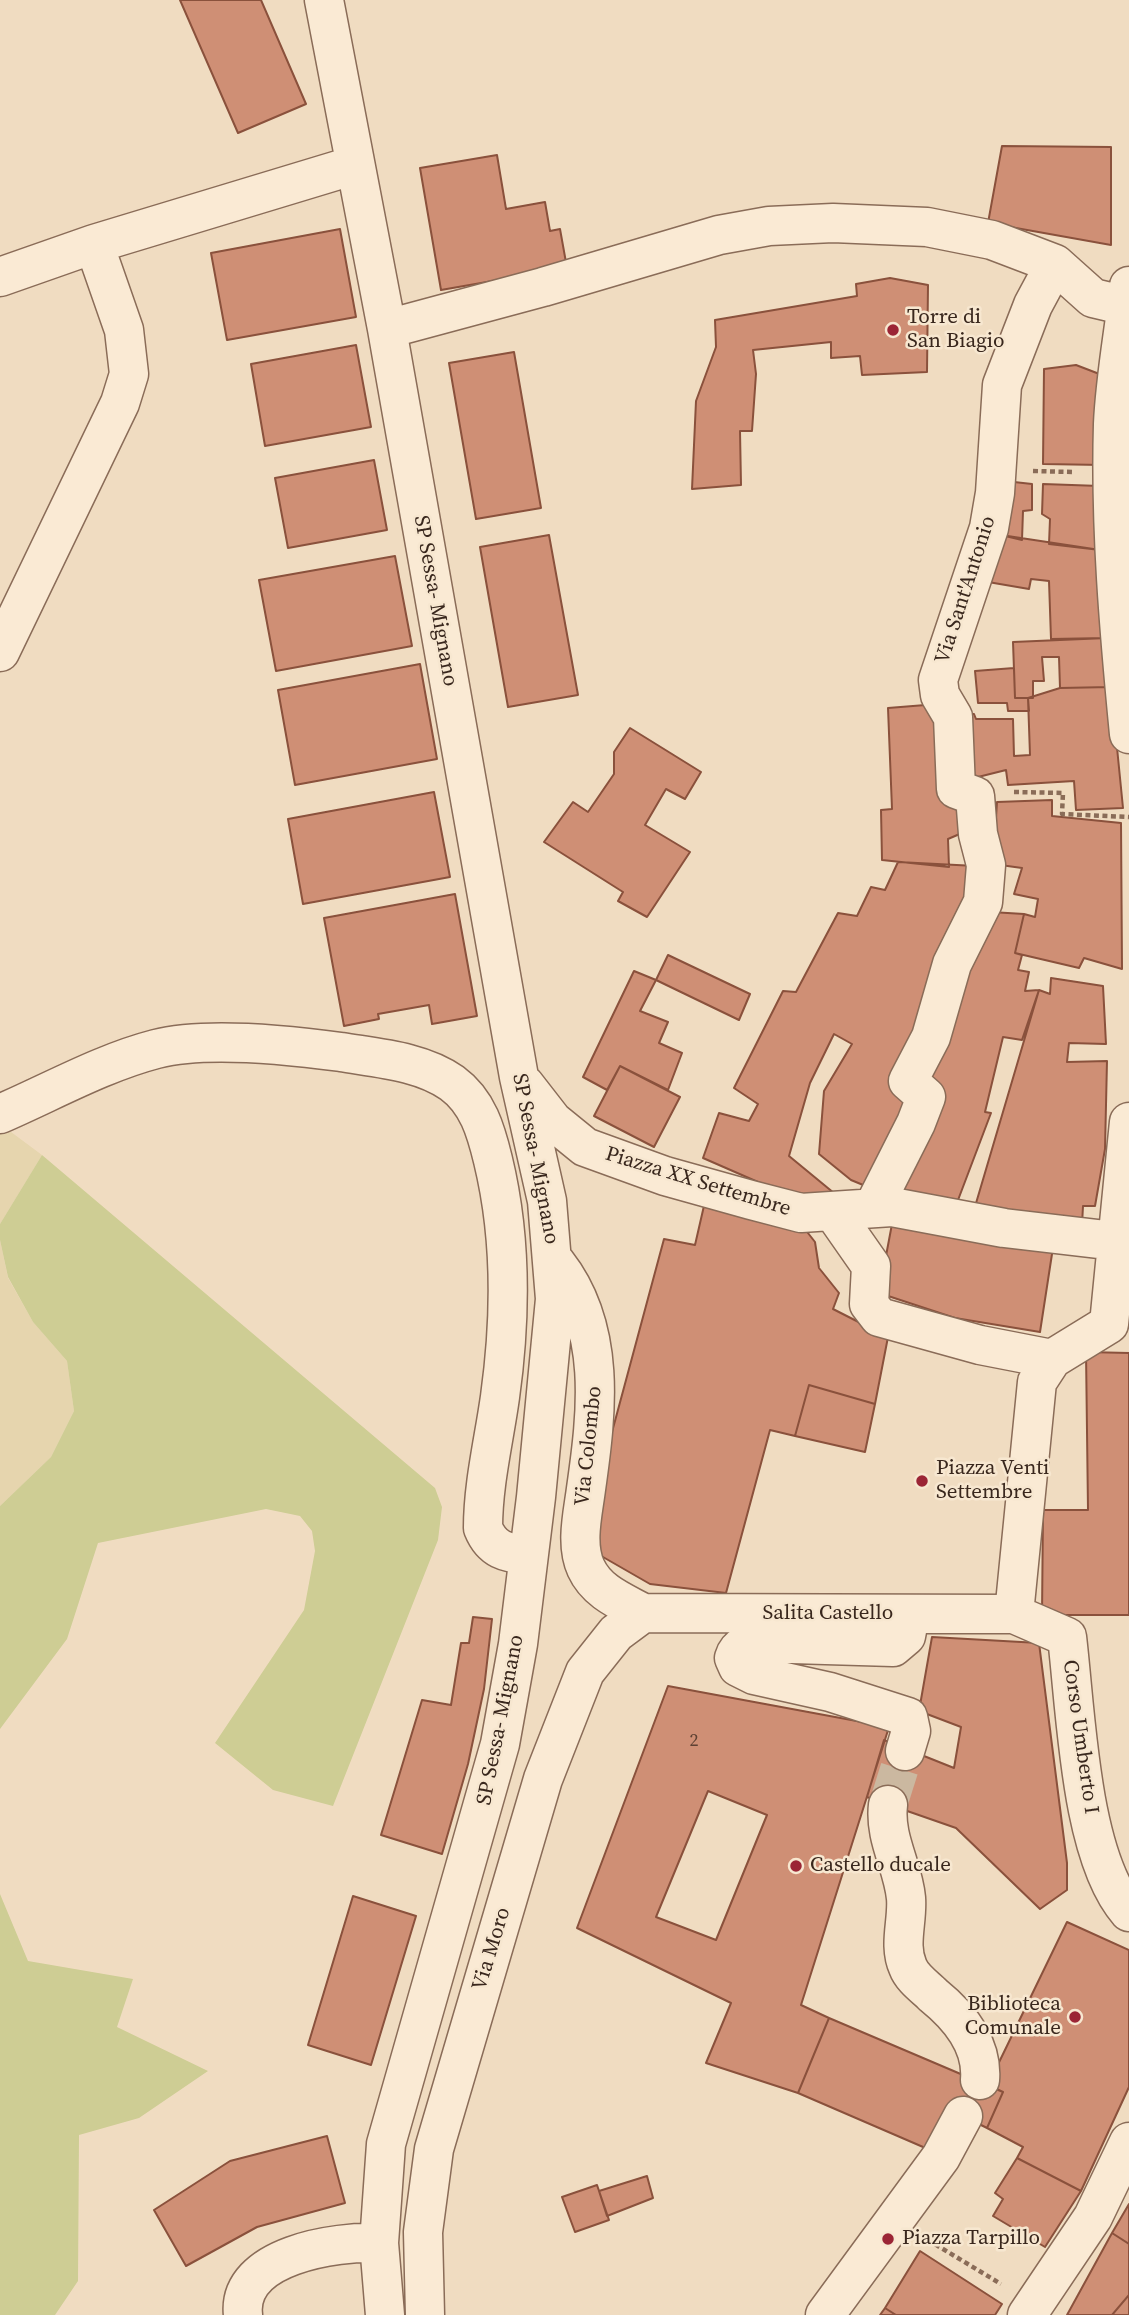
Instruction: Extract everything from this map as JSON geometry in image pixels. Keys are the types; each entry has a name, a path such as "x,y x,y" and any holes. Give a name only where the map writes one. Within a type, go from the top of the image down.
{"street":[{"name":"SP Sessa- Mignano","path":"324,0 387,329 519,1077 547,1201 553,1259 553,1343 511,1694 498,1757 386,2144 379,2243 385,2315"},
{"path":"0,277 94,244 355,165"},
{"path":"387,329 543,288 719,235 769,226 833,223 927,227 992,240 1055,264 1093,298 1128,296 1125,356 1113,422 1113,474 1117,608 1129,734"},
{"path":"0,652 120,403 129,374 124,330 94,244"},
{"name":"Via Sant'Antonio","path":"975,796 956,789 954,717 938,687 941,668 957,630 989,528 998,455 1000,398 1006,374 1033,305 1055,264"},
{"path":"873,1208 926,1097 908,1081 932,1037 951,964 983,902 986,865 978,834 975,796"},
{"path":"0,1114 117,1061 158,1048 201,1044 261,1044 334,1051 427,1070 452,1083 481,1118 498,1183 507,1246 508,1295 500,1393 483,1528 487,1538 504,1553 528,1555"},
{"name":"Piazza XX Settembre","path":"519,1077 553,1121 586,1147 665,1176 751,1200 802,1213 834,1213 892,1207 1004,1228 1115,1241"},
{"path":"1014,1614 1037,1382 1052,1359 1109,1324 1115,1241 1129,1122"},
{"path":"834,1213 871,1266 869,1304 879,1317 980,1345 1052,1359"},
{"name":"Via Colombo","path":"553,1259 568,1278 582,1308 596,1368 595,1417 582,1523 584,1565 606,1593 643,1614"},
{"name":"Salita Castello","path":"643,1614 1014,1614"},
{"name":"Via Moro","path":"425,2315 423,2232 426,2189 434,2149 543,1779 560,1729 586,1672 616,1633 643,1614"},
{"name":"Corso Umberto I","path":"1014,1614 1067,1637 1095,1846 1108,1883 1129,1912"},
{"path":"905,1751 911,1731 908,1717 830,1692 754,1675 738,1667 734,1658 737,1650 745,1644 759,1643 893,1647 906,1636 909,1615"},
{"path":"887,1804 886,1820 902,1871 906,1901 904,1948 909,1970 965,2029 980,2060 980,2080"},
{"path":"825,2315 941,2157 963,2116"},
{"path":"1038,2312 1093,2217 1129,2142"},
{"path":"243,2315 247,2288 265,2268 332,2244 379,2243"}],"path":[{"path":"998,455 1025,455 1025,471 1113,474"},
{"path":"975,796 998,791 1063,793 1062,814 1129,817"},
{"path":"895,2220 1038,2312"}],"shaded area":[{"path":"7,1129 42,1155 0,1224 0,1133"},
{"path":"42,1155 435,1488 442,1507 438,1540 333,1806 273,1790 215,1743 304,1610 315,1551 312,1531 300,1516 266,1509 98,1543 67,1639 0,1729 0,1506 51,1457 74,1411 67,1361 33,1322 8,1277 0,1240 0,1224"},
{"path":"0,1240 8,1278 33,1322 67,1361 74,1411 51,1457 0,1506"},
{"path":"0,1894 28,1961 133,1979 117,2027 208,2071 139,2118 79,2135 78,2281 55,2315 0,2315"}],"building":[{"path":"180,0 261,0 306,104 238,133"},
{"path":"1002,146 1111,147 1111,245 988,223"},
{"path":"497,155 506,209 545,202 550,231 560,229 567,268 441,290 420,168"},
{"path":"340,229 356,317 227,340 211,253"},
{"path":"890,278 928,285 927,372 862,375 860,356 831,358 831,342 753,350 756,374 752,431 740,431 741,485 692,489 696,401 716,347 715,320 857,296 856,284"},
{"path":"356,345 371,427 265,446 251,364"},
{"path":"514,352 541,508 476,519 449,363"},
{"path":"1076,365 1102,375 1103,465 1043,464 1044,369"},
{"path":"374,460 387,530 288,548 275,478"},
{"path":"1014,482 1032,484 1032,510 1023,511 1022,540 1001,535"},
{"path":"1043,484 1100,486 1100,550 1049,544 1050,519 1042,514"},
{"path":"549,535 578,695 508,707 480,547"},
{"path":"1001,535 1100,550 1107,638 1051,639 1049,581 1031,579 1029,589 988,582"},
{"path":"395,556 412,646 276,671 259,580"},
{"path":"1107,638 1111,687 1060,688 1059,657 1042,657 1044,681 1033,681 1033,698 1015,698 1013,642"},
{"path":"420,664 437,759 295,785 278,690"},
{"path":"1014,668 1015,698 1028,698 1029,711 1008,711 1007,703 978,703 975,671"},
{"path":"1111,687 1123,808 1076,810 1074,781 1008,785 1006,770 962,781 960,713 974,714 976,719 1013,719 1014,756 1030,755 1028,698 1060,688"},
{"path":"938,704 962,833 948,839 949,867 882,860 881,810 892,809 888,708"},
{"path":"630,728 701,772 685,799 666,789 645,825 690,852 647,917 618,901 623,892 544,842 573,802 588,812 614,774 614,752"},
{"path":"434,792 450,877 303,904 288,819"},
{"path":"1052,800 1052,816 1121,823 1122,969 1084,958 1079,968 1015,953 1024,914 1035,917 1038,899 1014,894 1022,868 993,864 997,802"},
{"path":"898,862 976,866 910,1101 868,1187 851,1180 819,1154 824,1091 852,1044 834,1034 810,1083 789,1156 840,1198 806,1203 703,1158 719,1113 749,1121 758,1104 734,1088 783,991 796,992 838,913 857,916 871,887 885,890"},
{"path":"455,894 477,1016 432,1024 429,1005 378,1014 379,1019 344,1026 324,918"},
{"path":"991,912 1024,914 1015,953 1022,955 1018,970 1029,972 1025,991 1039,990 1022,1040 1003,1037 985,1112 991,1113 955,1208 896,1190 962,969"},
{"path":"668,955 750,994 739,1020 656,980"},
{"path":"634,971 656,980 640,1011 668,1022 659,1043 682,1053 668,1090 620,1066 607,1090 583,1077"},
{"path":"1051,978 1103,986 1106,1044 1069,1043 1067,1062 1107,1061 1105,1149 1095,1206 1083,1206 1082,1225 974,1210 1039,990 1050,994"},
{"path":"620,1066 680,1097 654,1147 594,1116"},
{"path":"706,1197 797,1219 815,1242 819,1268 839,1293 833,1309 888,1337 875,1404 809,1385 795,1436 770,1430 726,1593 650,1584 596,1553 591,1510 664,1239 695,1245"},
{"path":"892,1224 1054,1241 1040,1332 955,1318 879,1293"},
{"path":"1086,1352 1129,1353 1129,1615 1042,1615 1043,1510 1088,1510"},
{"path":"809,1385 875,1404 865,1452 795,1436"},
{"path":"473,1617 492,1619 484,1689 468,1764 442,1854 381,1835 422,1700 451,1705 461,1643 469,1643"},
{"path":"932,1637 1039,1643 1067,1863 1067,1890 1040,1909 956,1828 867,1797 884,1740 954,1768 961,1727 919,1711"},
{"name":"Castello ducale","path":"668,1686 889,1727 801,2005 829,2018 798,2093 706,2063 731,2003 577,1928","holes":["708,1791 767,1815 716,1940 656,1917"]},
{"path":"353,1896 416,1916 371,2065 308,2045"},
{"name":"Biblioteca Comunale","path":"1067,1922 1129,1950 1129,2087 1081,2191 1017,2158 1023,2147 987,2128 1003,2092 988,2085"},
{"path":"829,2018 1003,2092 987,2128 963,2116 930,2150 798,2093"},
{"path":"327,2136 345,2203 257,2227 186,2266 154,2210 230,2161"},
{"path":"1017,2158 1081,2191 1045,2247 993,2216 1003,2199 995,2193"},
{"path":"647,2176 653,2198 607,2216 599,2191"},
{"path":"597,2185 609,2220 575,2232 562,2197"},
{"path":"1129,2204 1129,2244 1112,2233"},
{"path":"1112,2233 1129,2244 1129,2295 1112,2315 1067,2315"},
{"path":"920,2251 1002,2304 995,2315 896,2315 885,2308"},
{"path":"1129,2295 1129,2315 1112,2315"},
{"path":"885,2308 896,2315 880,2315"}],"tunnel":[{"path":"888,1805 905,1751"}],"place":[{"name":"Torre di San Biagio","path":"893,330"},
{"name":"Piazza Venti Settembre","path":"922,1481"},
{"name":"Castello ducale","path":"796,1866"},
{"name":"Biblioteca Comunale","path":"1075,2017"},
{"name":"Piazza Tarpillo","path":"888,2239"}]}
